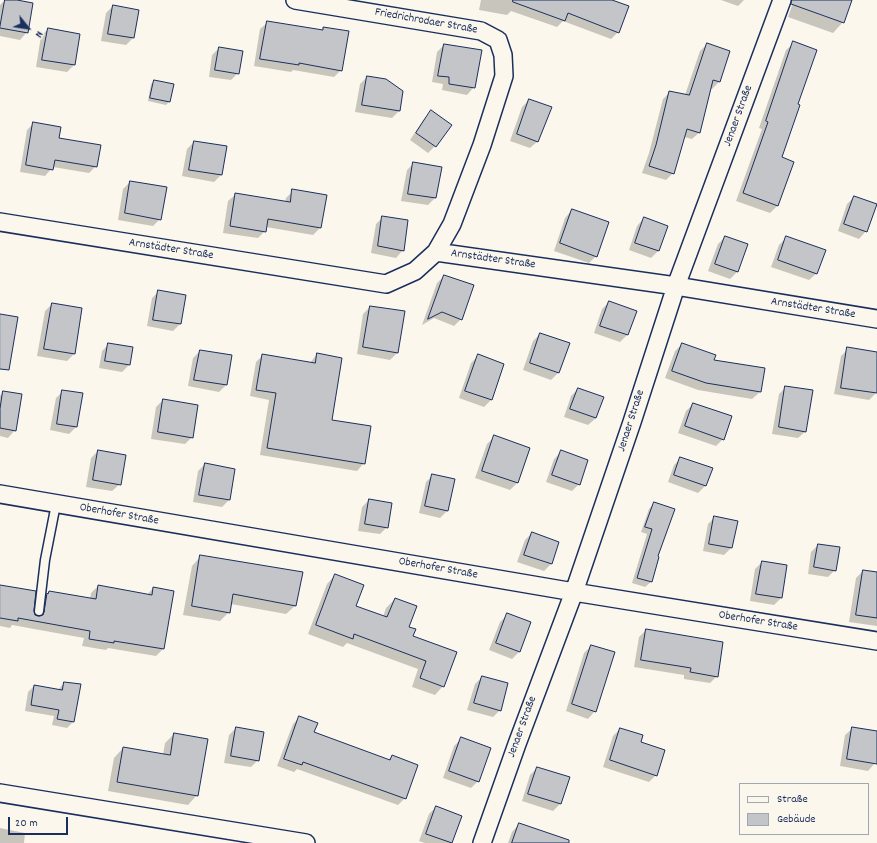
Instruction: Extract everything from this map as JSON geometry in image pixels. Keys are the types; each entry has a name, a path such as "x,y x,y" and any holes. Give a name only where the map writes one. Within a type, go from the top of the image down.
{"street":[{"name":"Friedrichrodaer Straße","path":"295,0 481,31 498,40 503,55 504,76 482,145 452,224 436,252"},
{"name":"Jenaer Straße","path":"482,843 517,744 574,592 632,422 676,286 782,0"},
{"name":"Arnstädter Straße","path":"0,222 386,284 415,271 436,252 676,286 877,319"},
{"name":"Oberhofer Straße","path":"0,494 574,592 877,641"},
{"path":"0,793 306,843"}],"lane":[{"path":"39,611 45,560 56,504"}],"building":[{"path":"5,0 17,0 33,3 28,33 0,28"},
{"path":"513,0 612,0 629,6 619,33 568,13 565,21 513,2"},
{"path":"792,0 852,0 844,23 791,4"},
{"path":"113,5 139,10 134,38 108,34"},
{"path":"267,21 323,30 323,27 349,31 342,71 299,63 299,65 260,59"},
{"path":"48,28 80,34 75,65 42,60"},
{"path":"793,41 817,50 798,104 800,105 782,157 794,162 778,206 743,193 768,122 766,121"},
{"path":"707,43 730,51 720,82 713,80 700,133 687,129 674,174 649,166 656,145 669,91 689,95"},
{"path":"444,44 482,50 475,88 449,84 449,77 438,76"},
{"path":"219,47 243,51 239,74 215,70"},
{"path":"367,76 386,79 403,91 400,111 362,105"},
{"path":"154,80 174,84 170,102 150,98"},
{"path":"529,99 552,107 538,142 517,134"},
{"path":"431,110 452,125 436,147 416,133"},
{"path":"33,122 61,127 59,138 101,145 97,167 55,160 53,170 26,165"},
{"path":"194,141 227,146 222,175 189,170"},
{"path":"413,162 442,167 436,198 408,194"},
{"path":"130,181 167,187 161,220 125,213"},
{"path":"292,189 327,195 321,228 268,219 266,232 230,226 235,193 290,202"},
{"path":"854,196 877,204 867,232 844,224"},
{"path":"572,209 609,222 597,257 560,243"},
{"path":"382,216 408,220 404,251 378,246"},
{"path":"644,217 668,226 659,251 635,243"},
{"path":"725,236 748,244 738,272 715,264"},
{"path":"786,236 826,250 817,274 778,260"},
{"path":"444,275 474,285 462,320 442,312 428,319"},
{"path":"158,290 186,295 181,324 153,320"},
{"path":"609,301 637,311 628,335 600,326"},
{"path":"52,303 82,308 75,354 44,349"},
{"path":"370,306 405,311 398,353 363,347"},
{"path":"0,314 18,317 9,370 0,369"},
{"path":"540,333 570,343 559,373 530,363"},
{"path":"108,343 133,347 130,365 105,361"},
{"path":"682,343 716,355 714,360 765,368 761,392 706,383 672,371"},
{"path":"847,347 877,352 877,393 841,388"},
{"path":"200,350 232,355 227,385 194,380"},
{"path":"317,353 342,358 332,420 371,426 365,464 267,448 276,393 256,390 262,354 315,363"},
{"path":"478,354 504,364 492,400 465,391"},
{"path":"785,386 813,390 806,432 779,427"},
{"path":"578,388 604,397 596,418 570,409"},
{"path":"62,390 83,393 77,427 57,424"},
{"path":"3,391 22,394 16,431 0,428 0,409"},
{"path":"163,399 198,405 193,438 158,432"},
{"path":"693,403 732,416 724,440 685,426"},
{"path":"494,435 530,448 518,483 482,471"},
{"path":"98,450 126,455 121,485 93,480"},
{"path":"561,450 588,460 580,485 552,475"},
{"path":"680,457 713,468 706,486 674,475"},
{"path":"205,463 235,469 230,500 199,495"},
{"path":"432,474 455,479 448,511 425,506"},
{"path":"369,499 392,503 388,528 365,524"},
{"path":"654,502 675,509 658,556 652,582 637,578 652,529 645,527"},
{"path":"714,516 738,521 732,548 709,544"},
{"path":"532,532 559,542 552,564 524,555"},
{"path":"818,544 840,547 836,571 814,567"},
{"path":"200,555 303,572 296,606 233,594 230,613 192,606"},
{"path":"762,561 787,565 782,598 756,594"},
{"path":"863,570 877,572 877,618 856,615"},
{"path":"335,574 364,585 356,606 387,617 395,598 417,606 409,627 416,629 413,636 457,652 444,687 420,678 426,661 354,634 353,639 316,625"},
{"path":"0,585 36,591 34,611 35,615 39,616 43,615 47,593 48,594 49,591 96,599 98,585 152,595 153,587 174,591 164,649 114,641 114,643 89,639 90,631 18,618 18,621 0,618"},
{"path":"507,613 531,622 520,652 496,643"},
{"path":"646,629 723,642 718,677 690,672 691,668 641,660"},
{"path":"591,645 615,652 596,712 572,704"},
{"path":"482,676 508,683 501,711 474,703"},
{"path":"64,682 81,684 74,722 57,719 59,710 31,705 34,685 62,690"},
{"path":"299,716 318,723 314,732 390,760 392,755 418,765 406,799 303,762 302,765 284,759"},
{"path":"236,727 264,732 259,761 231,756"},
{"path":"852,727 877,731 877,764 847,759"},
{"path":"620,728 643,735 641,742 665,750 657,776 610,760"},
{"path":"174,733 208,739 198,796 117,782 123,747 170,755"},
{"path":"461,737 491,748 479,782 449,771"},
{"path":"537,767 570,777 561,804 528,794"},
{"path":"436,806 462,816 452,843 426,834"},
{"path":"519,823 569,840 569,843 512,843"}]}
